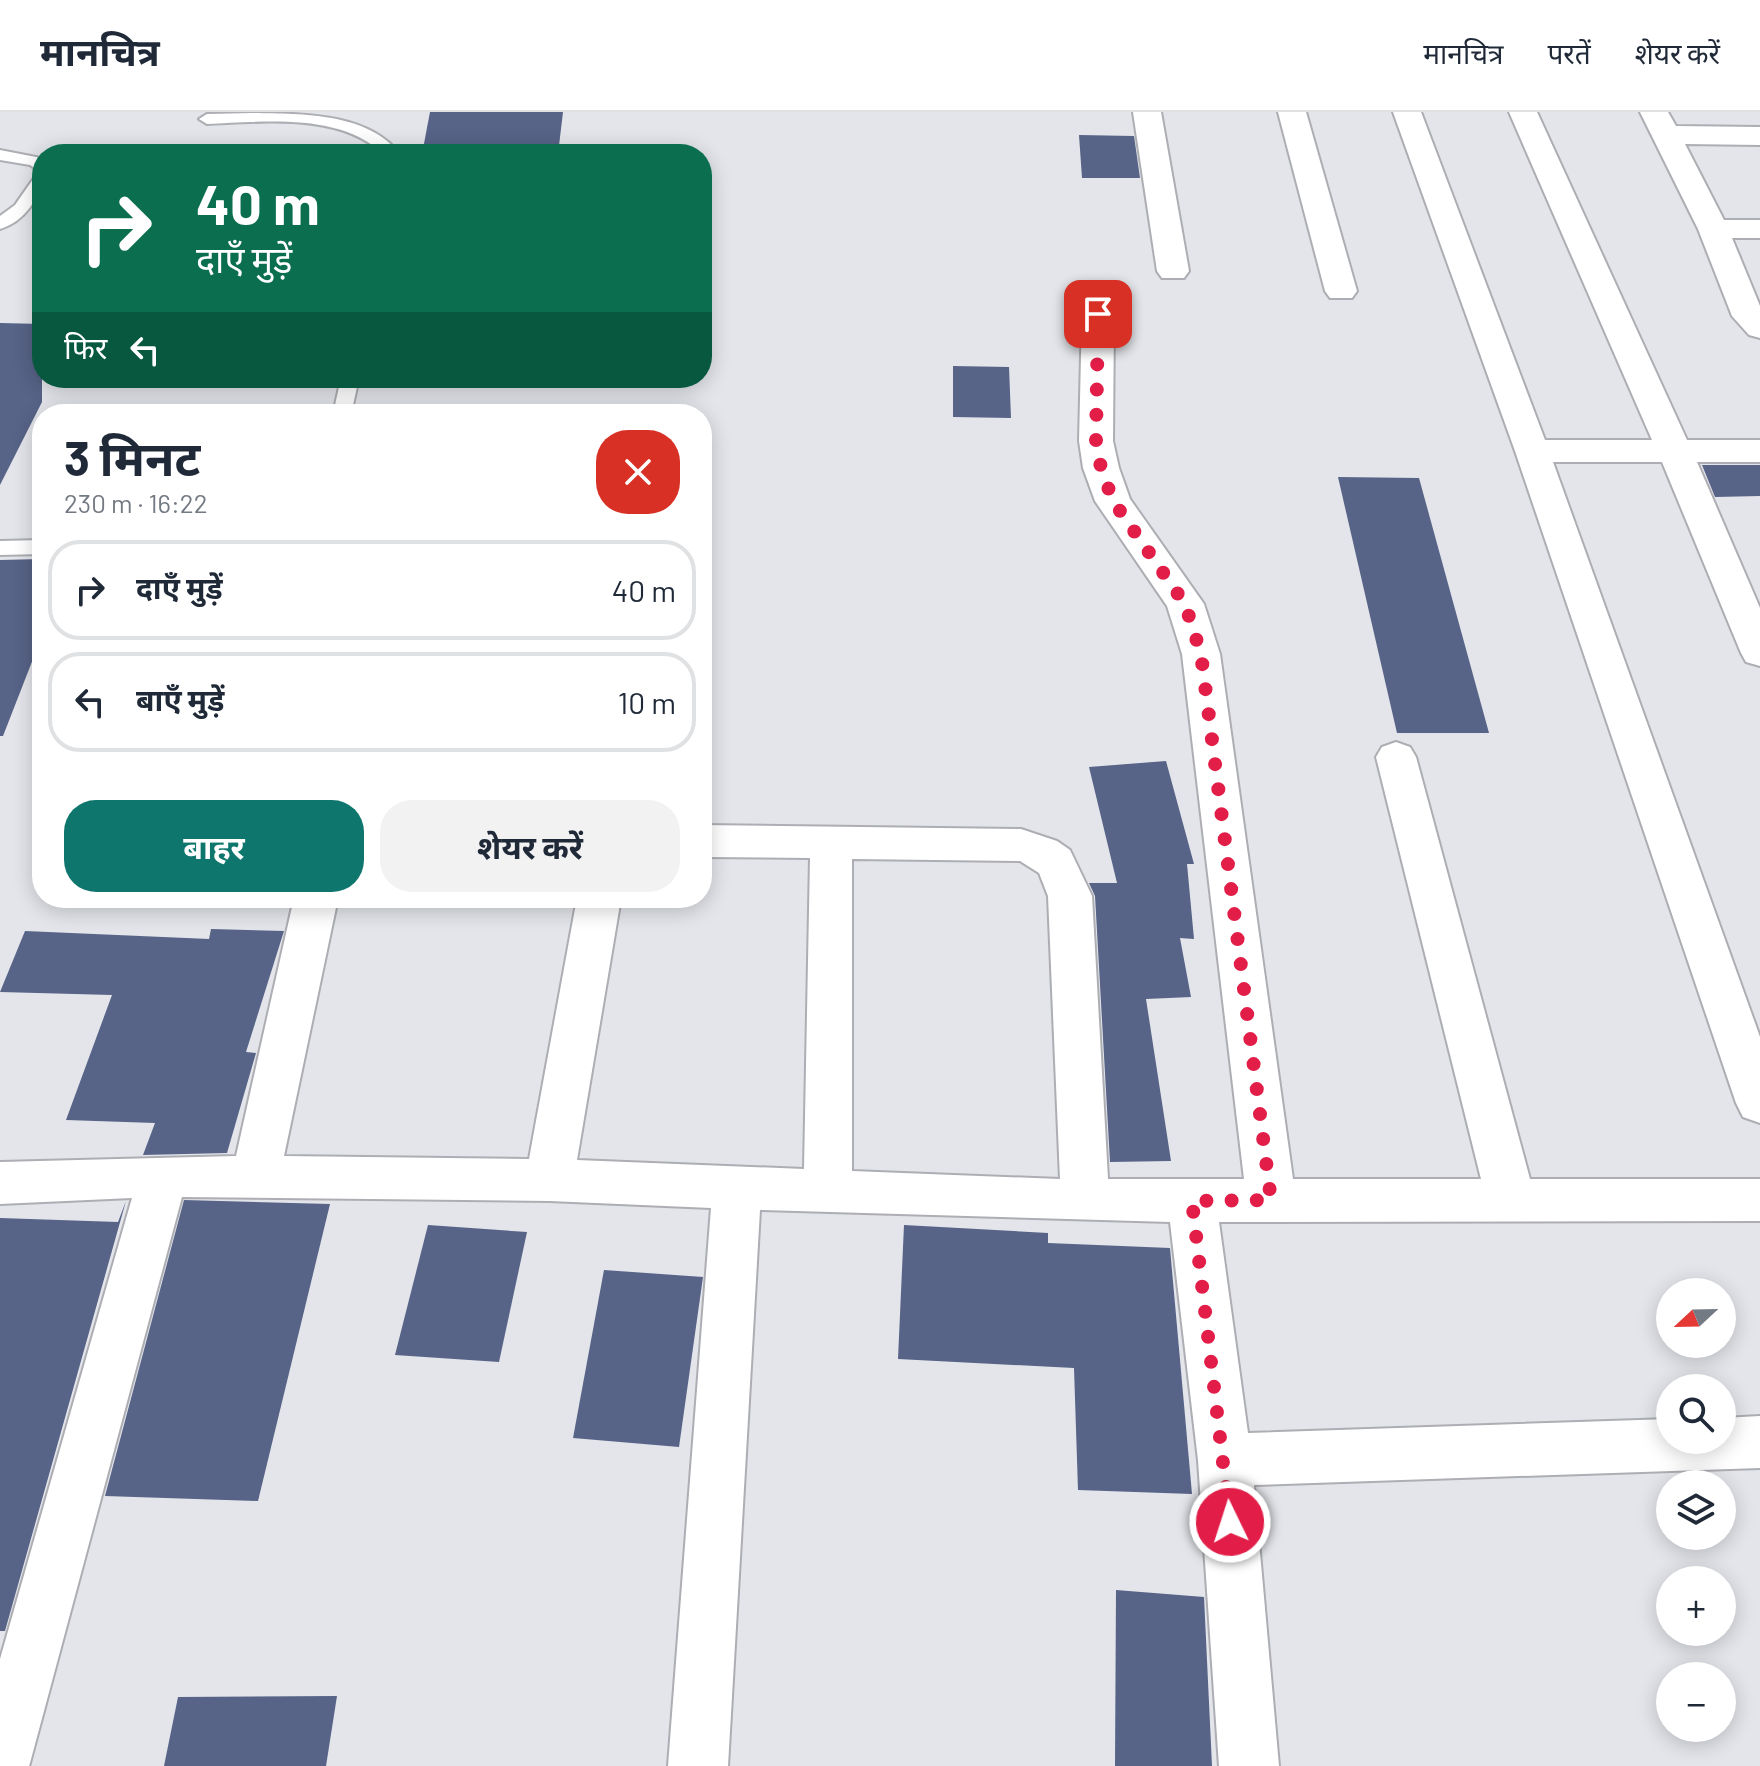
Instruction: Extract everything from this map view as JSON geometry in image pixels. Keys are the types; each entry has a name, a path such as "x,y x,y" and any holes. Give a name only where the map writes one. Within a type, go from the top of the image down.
{"street":[{"path":"1147,112 1173,271"},
{"path":"1292,112 1341,291"},
{"path":"1407,112 1532,451 1760,1103"},
{"path":"1523,112 1675,452 1760,653"},
{"path":"1661,124 1760,136"},
{"path":"1661,124 1713,229 1748,316 1760,328"},
{"path":"1713,229 1760,229"},
{"path":"1098,314 1096,441 1101,468 1113,501 1185,604 1201,654 1271,1200"},
{"path":"1532,451 1760,451"},
{"path":"1396,757 1511,1200"},
{"path":"712,841 1021,845 1046,852 1062,868 1070,896 1085,1201"},
{"path":"828,1193 831,842"},
{"path":"255,1177 314,908"},
{"path":"549,1180 597,908"},
{"path":"0,1183 163,1176 549,1180 1085,1201 1760,1200"},
{"path":"0,1763 163,1176"},
{"path":"698,1766 737,1188"},
{"path":"1192,1201 1225,1460 1249,1766"},
{"path":"1225,1460 1760,1442"}],"lane":[{"path":"207,119 283,116 319,119 365,133 384,144"},
{"path":"0,155 26,158 32,162"},
{"path":"0,224 21,208 32,192"},
{"path":"0,548 32,547"}],"building":[{"path":"430,112 563,112 559,144 424,144"},
{"path":"1079,135 1134,136 1140,178 1082,178"},
{"path":"0,323 32,324 32,388 42,388 42,402 32,404 32,422 0,485"},
{"path":"953,366 1009,367 1011,418 953,417"},
{"path":"1702,465 1760,465 1760,496 1715,497"},
{"path":"1338,477 1419,478 1489,733 1397,733"},
{"path":"32,559 32,662 3,736 0,736 0,560"},
{"path":"1166,761 1194,864 1187,864 1194,939 1180,938 1191,997 1146,999 1171,1161 1110,1162 1095,896 1089,883 1117,883 1089,767"},
{"path":"211,929 284,931 246,1052 256,1053 227,1153 143,1155 155,1123 66,1120 112,995 0,992 25,931 209,939"},
{"path":"184,1200 330,1204 258,1501 105,1496"},
{"path":"126,1201 5,1631 0,1631 0,1218 118,1222"},
{"path":"428,1225 527,1232 499,1362 395,1355"},
{"path":"904,1225 1048,1233 1048,1243 1170,1248 1192,1494 1078,1490 1074,1368 898,1359"},
{"path":"604,1270 703,1277 679,1447 573,1438"},
{"path":"1116,1590 1204,1597 1212,1766 1115,1766"},
{"path":"337,1696 326,1766 164,1766 178,1697"}],"route":[{"path":"1098,314 1096,441 1101,468 1113,501 1185,604 1201,654 1271,1200 1192,1201 1230,1522"}]}
